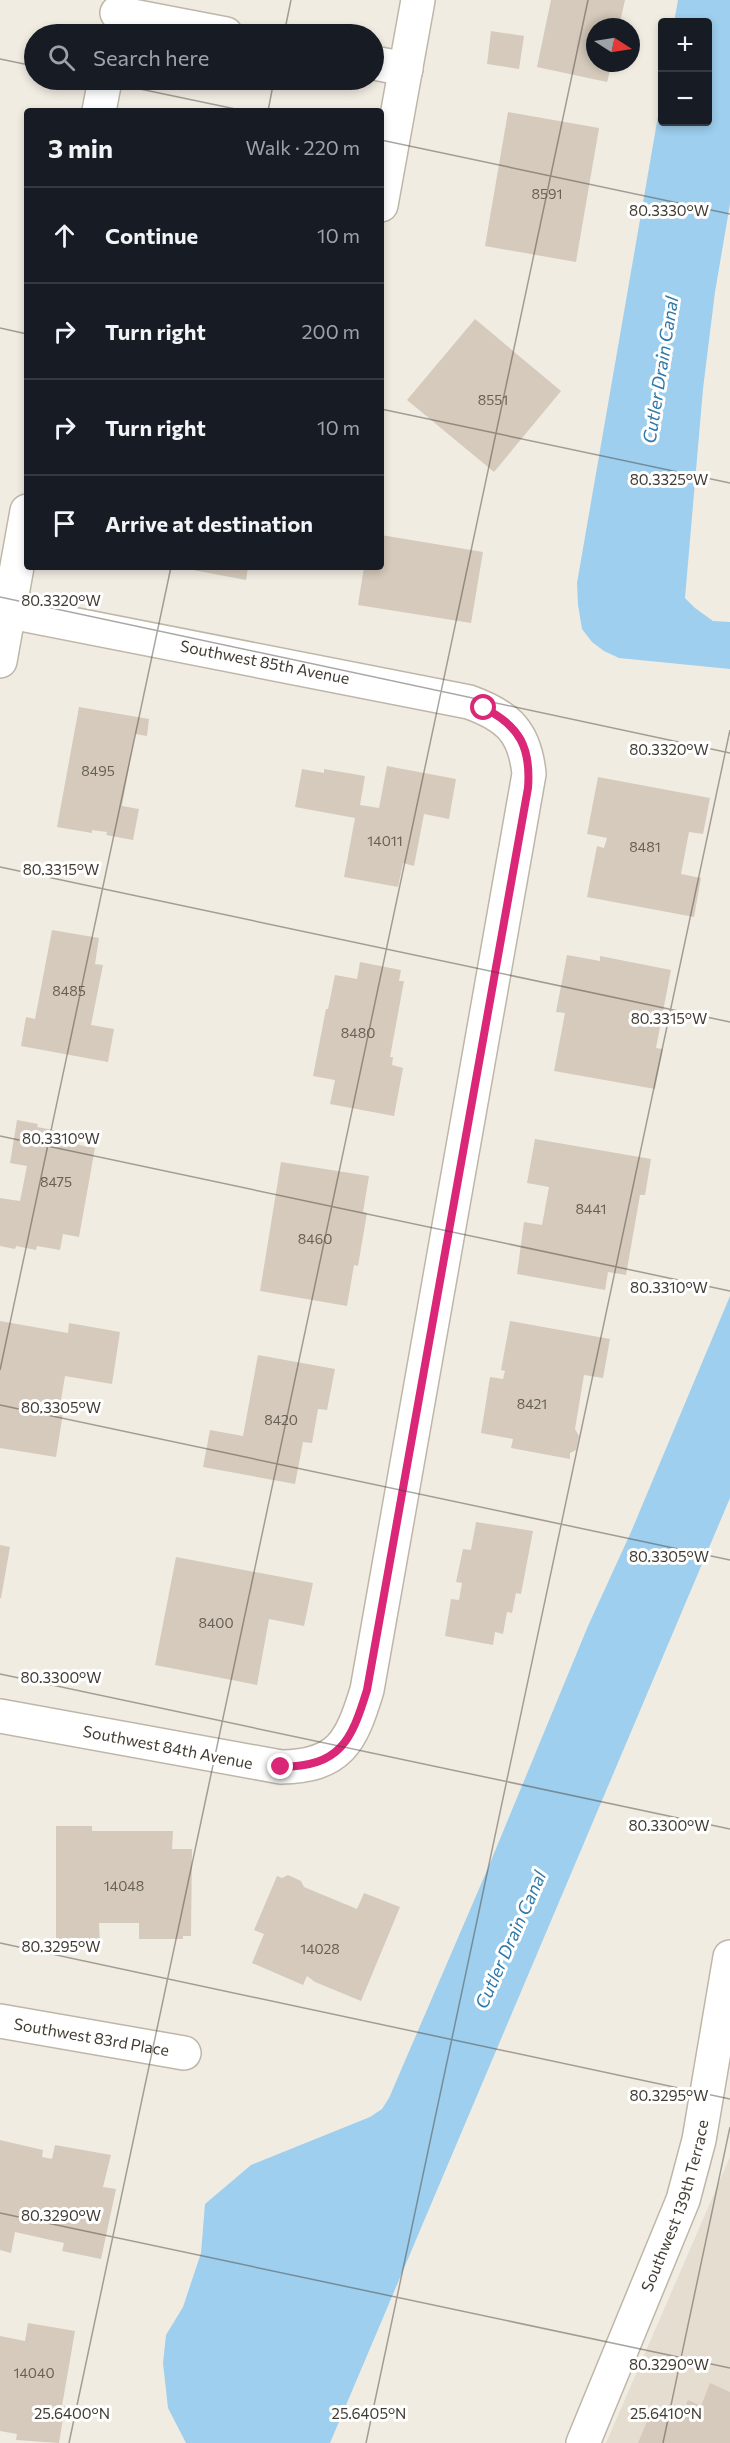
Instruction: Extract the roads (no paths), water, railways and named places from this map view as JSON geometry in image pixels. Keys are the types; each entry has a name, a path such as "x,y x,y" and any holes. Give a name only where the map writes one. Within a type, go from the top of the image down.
{"street":[{"path":"384,189 418,0"},
{"path":"116,16 165,24"},
{"path":"384,65 406,69"},
{"path":"100,108 103,90"},
{"path":"0,661 4,611 24,524"},
{"name":"Southwest 85th Avenue","path":"4,611 468,702 499,715 519,735 528,761 528,788 367,1690 361,1710 345,1743 334,1755"},
{"name":"Southwest 84th Avenue","path":"0,1716 263,1765 301,1767 319,1763 334,1755"},
{"name":"Southwest 139th Terrace","path":"583,2443 683,2200 699,2140 730,1957"},
{"name":"Southwest 83rd Place","path":"0,2021 184,2054"}],"water":[{"name":"Cutler Drain Canal","path":"678,0 730,0 730,204 715,292 703,389 685,598 713,621 730,622 730,669 619,658 592,642 582,629 578,605 577,583 658,116 658,126 712,126 712,18 675,18"},
{"name":"Cutler Drain Canal","path":"730,1296 730,1498 330,2443 186,2443 168,2408 163,2363 166,2335 183,2307 201,2253 205,2204 251,2165 370,2117 382,2109 389,2098"}]}
